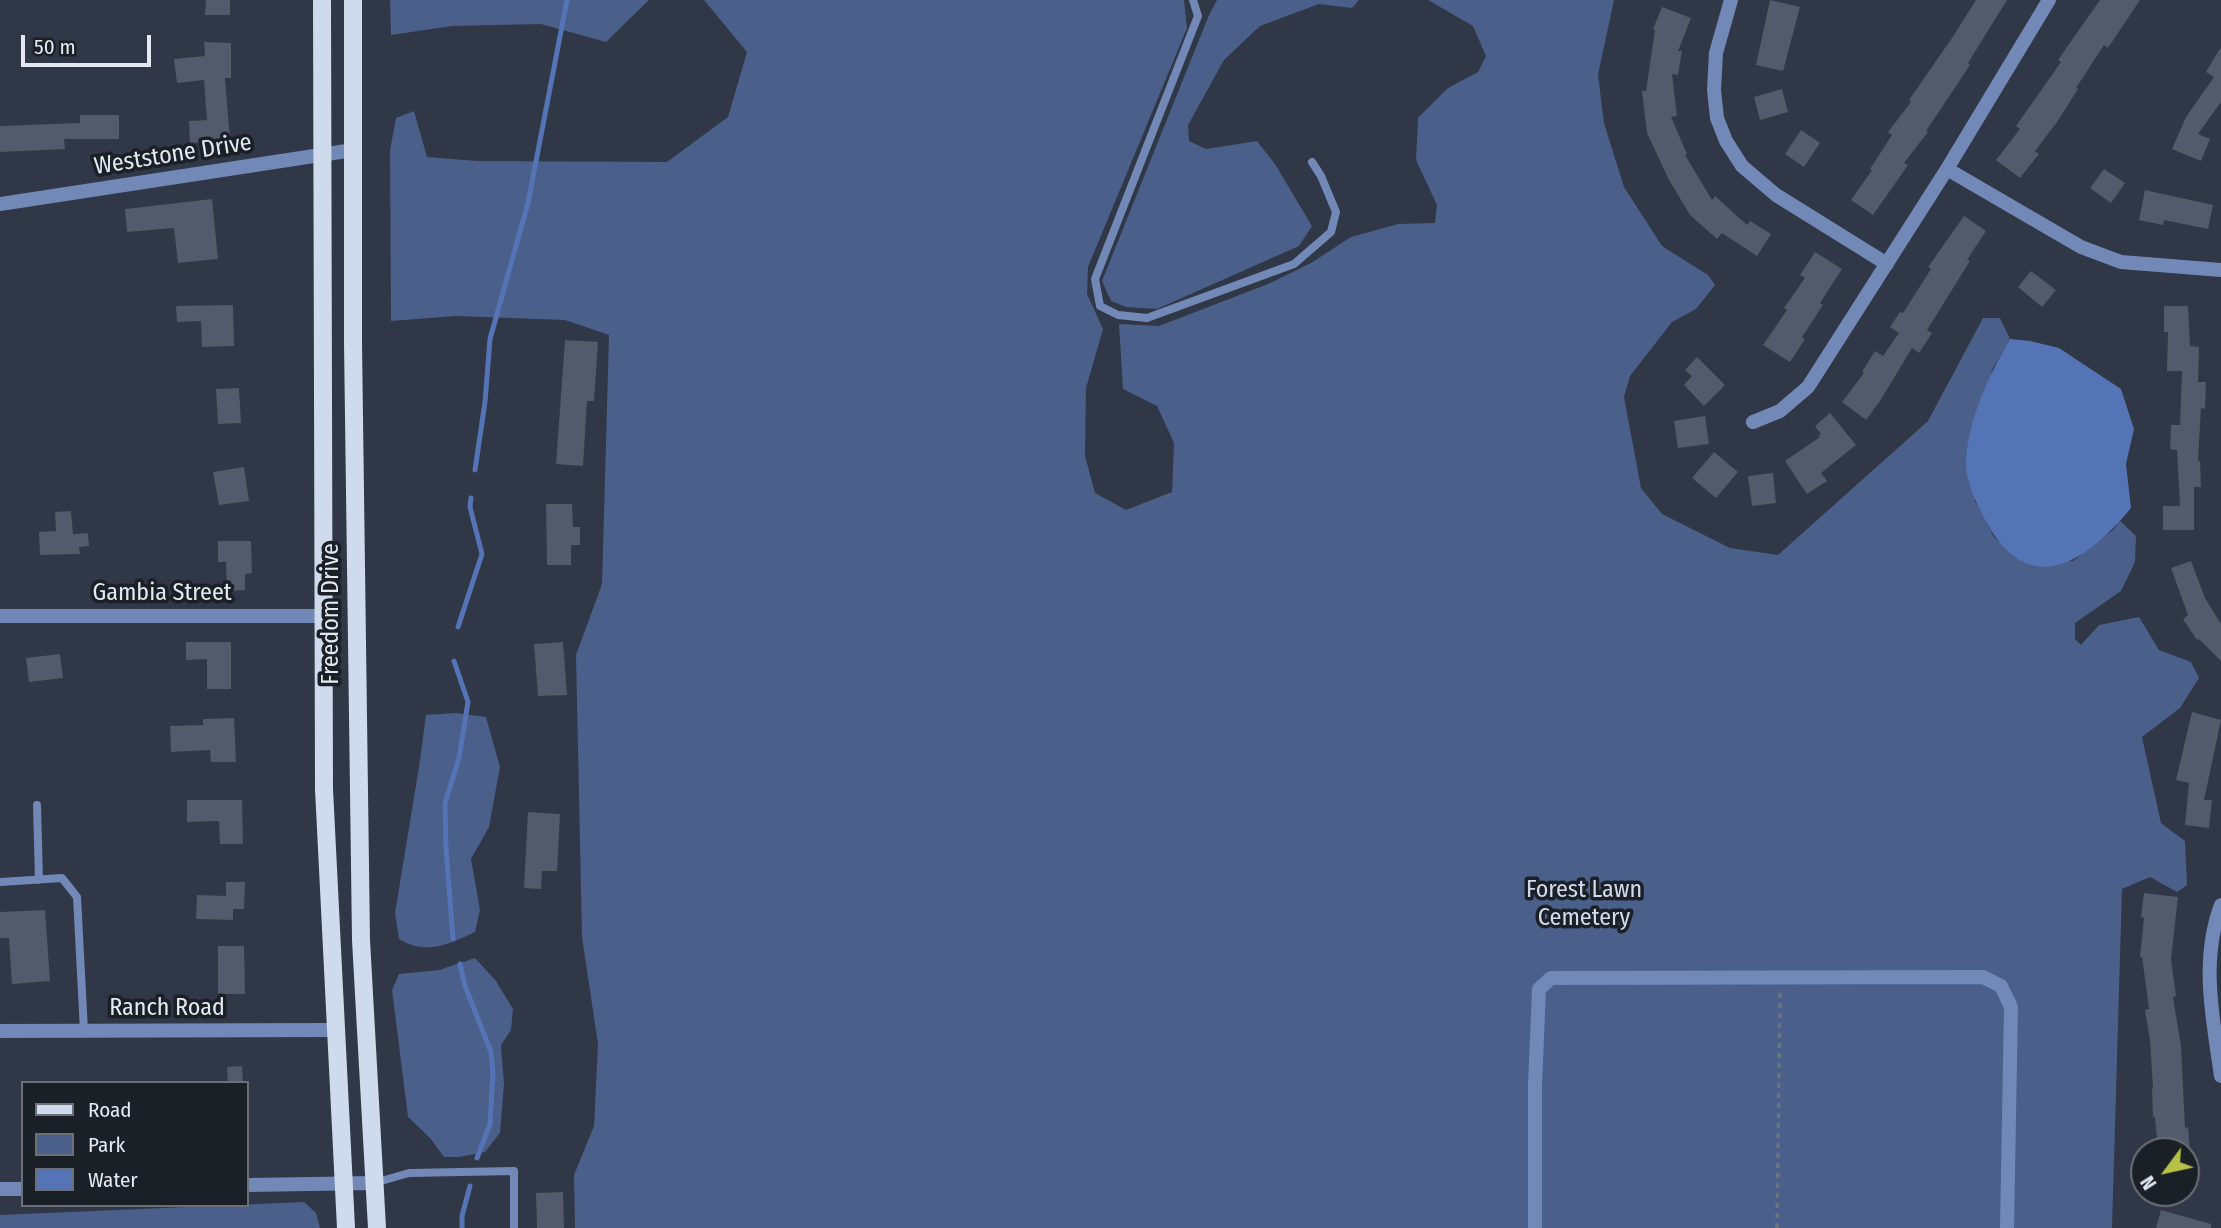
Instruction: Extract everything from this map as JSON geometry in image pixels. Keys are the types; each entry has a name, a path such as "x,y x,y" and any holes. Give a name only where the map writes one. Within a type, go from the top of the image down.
{"main road":[{"name":"Freedom Drive","path":"322,0 324,789 346,1228"},
{"name":"Freedom Drive","path":"353,0 360,940 377,1228"}],"street":[{"path":"1731,0 1716,53 1714,90 1717,118 1726,141 1742,166 1776,195 1887,264"},
{"path":"1753,422 1780,411 1808,387 1947,169 2049,0"},
{"name":"Weststone Drive","path":"0,204 353,150"},
{"path":"1947,169 2081,247 2121,262 2221,270"},
{"name":"Gambia Street","path":"0,616 323,616"},
{"path":"2221,905 2210,945 2209,989 2221,1076"},
{"path":"1535,1228 1539,989 1551,978 1781,977 1983,977 2001,986 2011,1007 2007,1228"},
{"name":"Ranch Road","path":"0,1031 335,1030"},
{"path":"248,1185 374,1182"},
{"path":"0,1189 21,1189"}],"lane":[{"path":"1193,0 1198,16 1095,279 1100,306 1118,315 1147,318 1294,264 1331,232 1336,212 1312,162"},
{"path":"37,805 39,880"},
{"path":"0,882 62,878 77,897 84,1031"},
{"path":"374,1182 409,1173 514,1171 514,1228"}],"path":[{"path":"1777,1228 1781,977"}],"green space":[{"path":"390,0 649,0 606,42 541,24 452,26 391,35"},
{"name":"Forest Lawn Cemetery","path":"704,0 1184,0 1187,28 1088,267 1087,294 1103,329 1086,388 1085,456 1095,493 1126,510 1172,492 1174,443 1157,406 1123,389 1119,324 1159,326 1268,284 1311,263 1351,237 1398,224 1435,223 1437,205 1416,160 1418,118 1448,88 1478,72 1486,56 1473,26 1428,0 1614,0 1598,75 1604,123 1624,187 1662,246 1708,275 1715,285 1696,309 1672,322 1630,376 1624,397 1641,488 1662,514 1730,548 1778,555 1928,421 1983,318 2000,318 2010,339 1992,370 1975,501 1994,537 2018,559 2073,561 2113,530 2120,521 2136,536 2135,562 2121,591 2075,623 2075,639 2081,645 2099,625 2139,617 2159,650 2191,662 2199,678 2180,708 2142,737 2161,823 2185,841 2187,885 2177,892 2150,877 2122,889 2112,1228 575,1228 574,1175 594,1126 598,1044 582,937 576,655 602,584 609,335 565,320 456,316 391,321 390,150 396,118 414,111 427,157 477,161 667,162 728,117 747,52"},
{"path":"1217,0 1359,0 1352,8 1319,4 1260,26 1224,60 1188,125 1189,141 1206,149 1257,141 1275,164 1312,226 1299,246 1157,309 1126,307 1111,301 1102,281"},
{"path":"456,713 486,717 500,767 489,827 471,859 480,910 475,932 447,944 419,947 399,939 395,913 426,715"},
{"path":"475,958 496,981 513,1009 511,1030 501,1045 504,1084 500,1133 485,1152 444,1157 430,1138 408,1117 392,990 399,974 439,970"},
{"path":"304,1202 316,1213 320,1228 0,1228 0,1215 248,1207 248,1204"}],"water":[{"path":"2010,339 2059,348 2121,389 2134,429 2126,464 2131,508 2096,544 2077,557 2058,565 2039,566 2020,560 2002,545 1982,514 1967,474 1968,443 1976,412"}],"building":[{"path":"206,0 230,0 230,15 205,15"},
{"path":"1770,0 1800,7 1783,71 1756,65"},
{"path":"1976,0 2007,0 1968,63 1970,65 1926,131 1928,132 1904,163 1908,165 1873,215 1851,200 1892,135 1888,132 1911,102 1909,100"},
{"path":"2100,0 2140,0 2108,48 2104,45 2057,122 2035,151 2039,154 2020,178 1996,160 2020,129 2016,126"},
{"path":"1662,7 1691,18 1678,51 1682,51 1678,75 1672,74 1677,116 1671,117 1687,154 1685,155 1712,200 1715,196 1747,225 1750,221 1771,234 1757,256 1722,233 1717,239 1690,215 1669,180 1647,133 1642,91 1646,91 1653,29"},
{"path":"204,42 231,43 231,78 225,78 230,140 190,143 189,121 207,120 204,80 177,83 174,59 205,56"},
{"path":"2221,47 2221,102 2198,134 2210,139 2201,161 2172,149 2186,117 2214,77 2206,72"},
{"path":"1782,89 1788,112 1760,120 1754,97"},
{"path":"80,115 119,115 119,139 64,139 65,149 0,152 0,126 80,123"},
{"path":"1801,130 1820,143 1804,167 1785,154"},
{"path":"2104,169 2125,183 2111,203 2090,188"},
{"path":"2145,190 2213,205 2208,229 2164,220 2163,225 2139,220"},
{"path":"212,199 218,259 178,263 174,228 127,232 125,209"},
{"path":"1964,216 1986,231 1927,330 1932,333 1919,353 1912,348 1866,420 1842,402 1864,373 1862,372 1875,351 1883,356 1899,333 1890,327 1900,312 1903,313 1931,269 1928,267"},
{"path":"1815,252 1842,269 1820,303 1823,305 1802,337 1805,339 1790,362 1763,345 1805,278 1800,275"},
{"path":"2031,271 2056,290 2042,307 2018,287"},
{"path":"233,305 234,346 202,347 201,321 177,322 176,306"},
{"path":"2164,306 2188,306 2190,346 2199,347 2198,382 2206,382 2205,409 2201,408 2198,461 2201,487 2194,487 2194,530 2163,530 2163,506 2180,506 2177,450 2170,449 2171,425 2180,425 2182,371 2167,371 2168,332 2164,332"},
{"path":"565,340 598,342 594,401 587,401 583,466 556,464"},
{"path":"1697,357 1725,385 1704,406 1684,385 1692,376 1685,370"},
{"path":"239,388 241,423 218,424 216,389"},
{"path":"1830,413 1856,445 1821,473 1827,481 1807,494 1785,461 1820,437 1818,436 1821,434 1815,426"},
{"path":"1705,416 1709,444 1678,448 1674,421"},
{"path":"1714,452 1738,472 1716,498 1692,478"},
{"path":"244,467 249,501 219,505 213,472"},
{"path":"1773,473 1776,503 1752,506 1748,476"},
{"path":"546,504 572,504 573,527 580,527 580,545 571,545 571,565 547,565"},
{"path":"71,511 73,534 88,533 89,546 79,547 80,554 40,555 39,532 56,531 55,512"},
{"path":"218,541 251,541 252,573 245,574 245,590 227,591 226,562 218,562"},
{"path":"2191,561 2205,598 2221,624 2221,661 2197,640 2183,619 2188,615 2171,568"},
{"path":"186,642 231,642 231,689 207,689 207,659 186,660"},
{"path":"563,642 567,695 538,696 534,644"},
{"path":"60,654 63,678 29,682 26,658"},
{"path":"2192,712 2221,720 2204,800 2212,800 2209,828 2185,825 2189,783 2176,780"},
{"path":"234,718 236,762 211,762 210,750 171,752 170,726 203,725 203,719"},
{"path":"187,800 242,800 243,844 220,844 219,821 187,822"},
{"path":"528,812 560,814 557,871 542,871 541,889 524,888"},
{"path":"226,882 245,882 244,909 233,909 233,920 196,919 197,895 226,896"},
{"path":"2144,893 2178,897 2171,959 2176,996 2173,997 2181,1046 2185,1128 2188,1127 2189,1137 2157,1137 2153,1117 2150,1040 2145,1010 2149,1009 2140,957 2144,918 2141,917"},
{"path":"45,910 50,981 12,984 9,938 0,938 0,912"},
{"path":"218,946 244,946 245,994 218,994"},
{"path":"242,1066 243,1081 228,1081 227,1067"},
{"path":"563,1192 564,1228 537,1228 536,1193"},
{"path":"2161,1210 2211,1224 2211,1228 2156,1228"}],"waterway":[{"path":"475,470 485,402 490,339 528,203 567,0"},
{"path":"458,627 482,554 470,507 471,498"},
{"path":"453,939 445,803 459,758 468,702 454,661"},
{"path":"460,964 465,986 491,1052 493,1073 490,1124 477,1158"},
{"path":"462,1228 462,1216 470,1186"}]}
